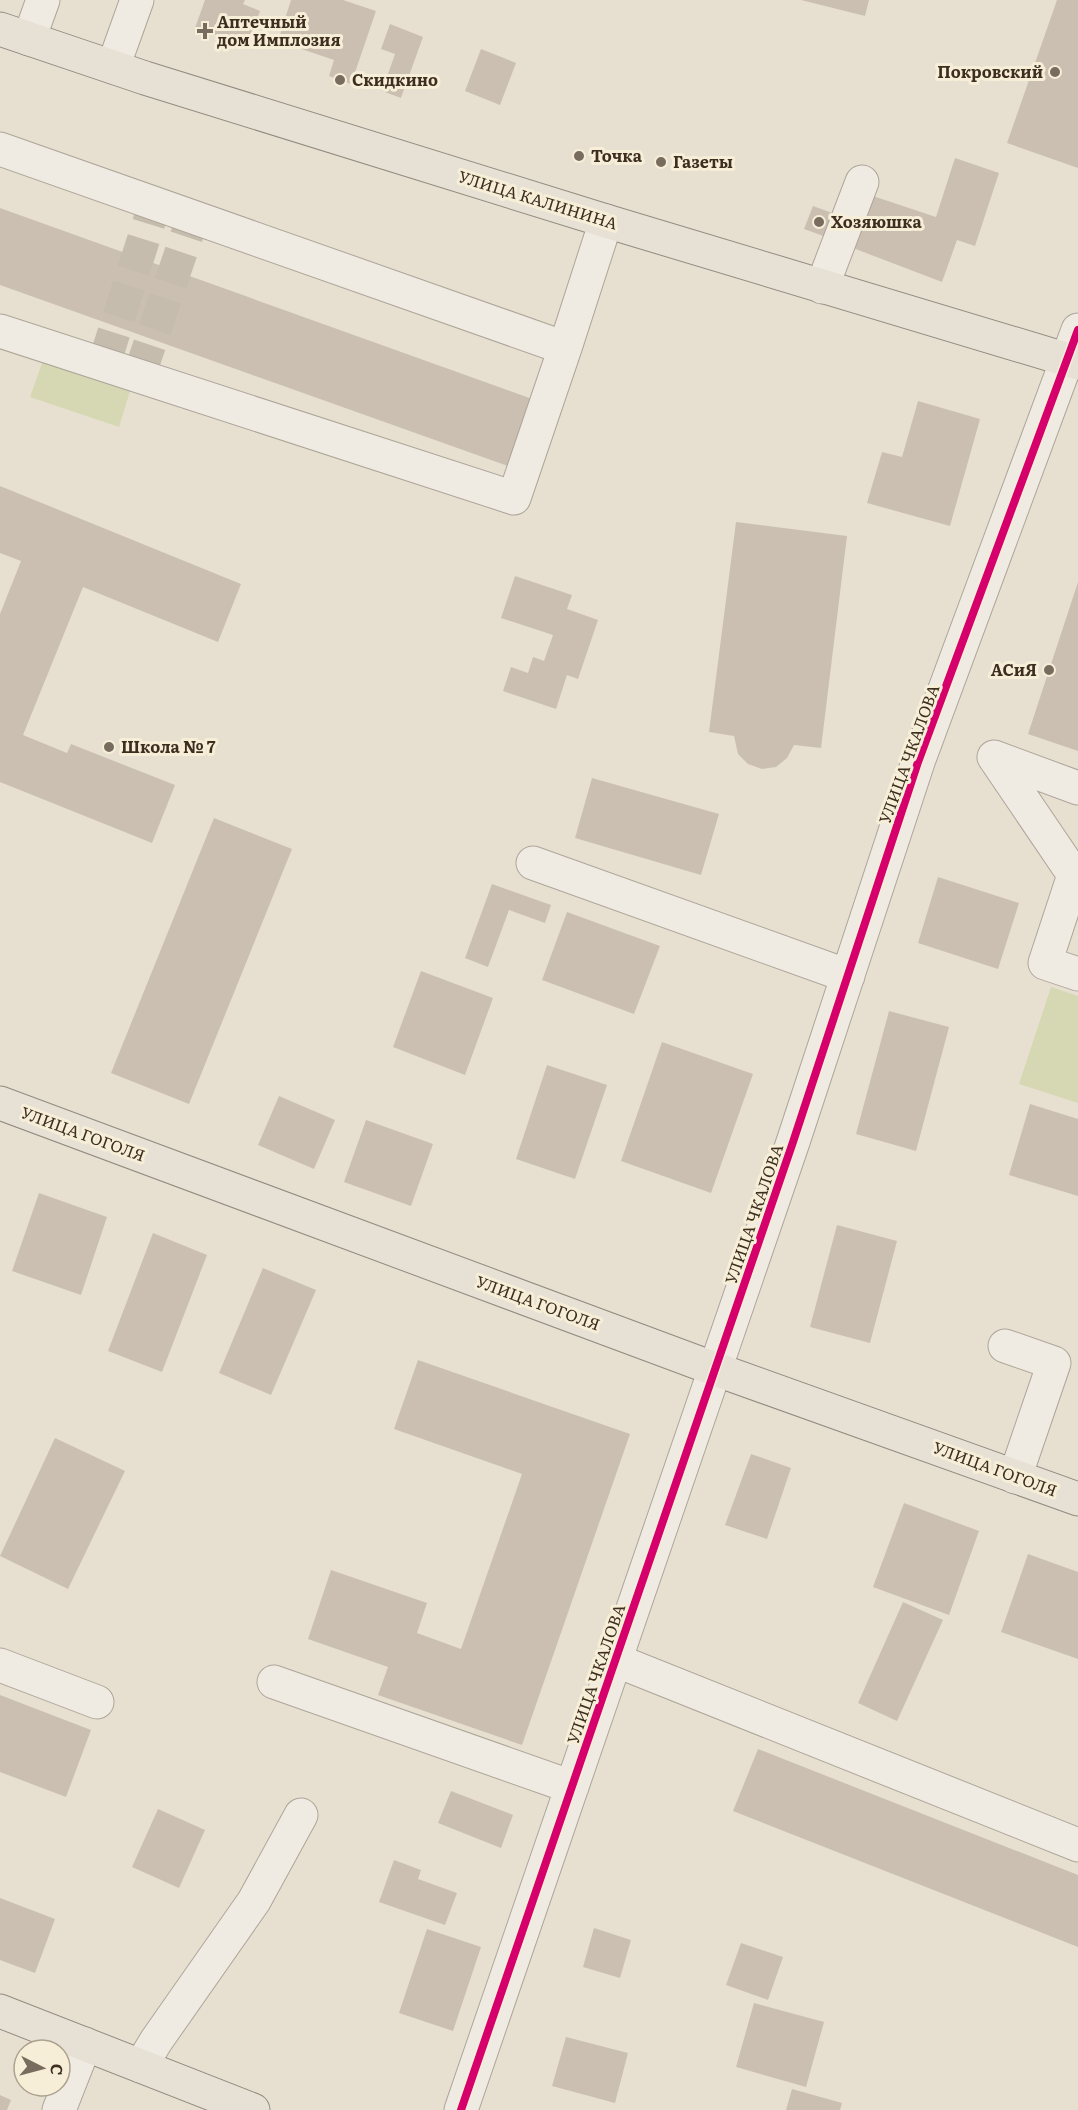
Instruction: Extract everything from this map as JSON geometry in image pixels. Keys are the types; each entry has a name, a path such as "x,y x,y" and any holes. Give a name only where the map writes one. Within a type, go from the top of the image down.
{"main road":[{"name":"УЛИЦА КАЛИНИНА","path":"14,34 113,67 822,287 1075,351"},
{"name":"УЛИЦА ГОГОЛЯ","path":"0,1103 715,1369 1078,1499"},
{"path":"0,2011 253,2110"}],"street":[{"path":"14,34 43,0"},
{"path":"113,67 137,0"},
{"path":"0,149 565,348"},
{"path":"822,287 862,182"},
{"path":"0,331 514,498 606,221"},
{"name":"УЛИЦА ЧКАЛОВА","path":"461,2110 715,1369 918,762 1075,351"},
{"path":"1078,788 994,757 1074,874 1045,963 1078,974"},
{"path":"533,863 848,976"},
{"path":"1005,1346 1054,1364 1015,1477"},
{"path":"615,1660 1078,1845"},
{"path":"0,1665 96,1702"},
{"path":"274,1682 572,1786"},
{"path":"141,2066 254,1901 301,1815"},
{"path":"59,2110 85,2044"}],"green space":[{"path":"48,346 135,375 119,427 30,397"},
{"path":"1051,987 1078,996 1078,1103 1019,1084"}],"building":[{"path":"205,0 245,0 243,4 260,11 247,46 195,28"},
{"path":"291,0 343,0 376,11 351,84 329,76 334,60 278,41"},
{"path":"801,0 869,0 865,16"},
{"name":"Покровский","path":"1057,0 1078,0 1078,168 1007,143"},
{"path":"390,24 423,37 401,98 382,91 395,54 381,49"},
{"path":"481,49 516,63 500,105 465,91"},
{"path":"955,158 999,173 975,246 957,240 942,282 853,248 873,196 936,217"},
{"path":"813,206 838,215 829,238 804,229"},
{"path":"0,208 535,400 511,467 0,285"},
{"path":"918,401 980,419 950,526 867,503 882,452 902,457"},
{"path":"0,486 241,584 218,642 83,587 23,735 67,753 71,744 175,785 152,843 0,782 0,614 21,561 0,553"},
{"path":"736,522 847,536 821,748 794,745 787,758 776,767 762,769 748,764 738,754 734,736 709,732"},
{"path":"515,576 572,595 567,609 598,620 578,679 567,675 556,709 503,691 511,667 528,673 533,657 544,661 553,635 501,618"},
{"path":"1078,582 1078,751 1028,734"},
{"path":"592,778 719,814 701,875 575,838"},
{"path":"214,818 292,849 189,1104 111,1073"},
{"path":"938,877 1019,903 998,969 918,943"},
{"path":"492,884 551,905 545,923 509,910 488,967 465,958"},
{"path":"567,912 660,946 634,1014 542,980"},
{"path":"421,971 493,998 465,1075 393,1047"},
{"path":"889,1011 949,1027 916,1151 856,1134"},
{"path":"662,1042 753,1074 711,1193 621,1161"},
{"path":"547,1065 607,1085 575,1179 516,1159"},
{"path":"279,1096 335,1120 314,1169 258,1145"},
{"path":"1030,1104 1078,1119 1078,1196 1009,1175"},
{"path":"366,1120 433,1144 411,1206 344,1182"},
{"path":"39,1193 107,1217 81,1295 12,1271"},
{"path":"837,1225 897,1241 870,1343 810,1327"},
{"path":"153,1233 207,1255 162,1372 108,1351"},
{"path":"263,1268 316,1290 271,1395 219,1373"},
{"path":"418,1360 630,1434 522,1745 378,1695 388,1667 308,1639 331,1570 427,1603 417,1633 461,1649 522,1474 394,1429"},
{"path":"55,1438 125,1471 68,1589 0,1556"},
{"path":"751,1454 791,1468 767,1539 725,1525"},
{"path":"904,1503 979,1531 949,1615 873,1587"},
{"path":"1028,1554 1078,1572 1078,1659 1001,1632"},
{"path":"903,1602 943,1620 897,1721 858,1703"},
{"path":"0,1695 91,1730 66,1797 0,1772"},
{"path":"758,1749 1078,1875 1078,1947 733,1811"},
{"path":"451,1791 513,1815 501,1848 438,1823"},
{"path":"158,1809 205,1830 179,1888 132,1867"},
{"path":"394,1860 421,1870 418,1879 457,1893 445,1925 379,1902"},
{"path":"0,1898 55,1919 35,1973 0,1960"},
{"path":"594,1928 631,1940 620,1978 583,1967"},
{"path":"427,1929 481,1947 453,2031 399,2013"},
{"path":"741,1943 783,1957 768,2000 726,1985"},
{"path":"754,2003 824,2022 806,2087 736,2067"},
{"path":"566,2037 628,2053 615,2103 552,2086"},
{"path":"792,2089 842,2103 840,2110 786,2110"},
{"path":"0,2095 11,2100 7,2110 0,2110"}],"tunnel":[{"path":"104,364 155,203"},
{"path":"139,376 193,217"}],"cycle path":[{"path":"461,2110 793,1142 918,762 1078,330"}],"place":[{"name":"Аптечный дом Имплозия","path":"205,31"},
{"name":"Покровский","path":"1055,72"},
{"name":"Скидкино","path":"340,80"},
{"name":"Точка","path":"579,156"},
{"name":"Газеты","path":"661,162"},
{"name":"Хозяюшка","path":"819,222"},
{"name":"АСиЯ","path":"1049,670"},
{"name":"Школа № 7","path":"109,747"}]}
